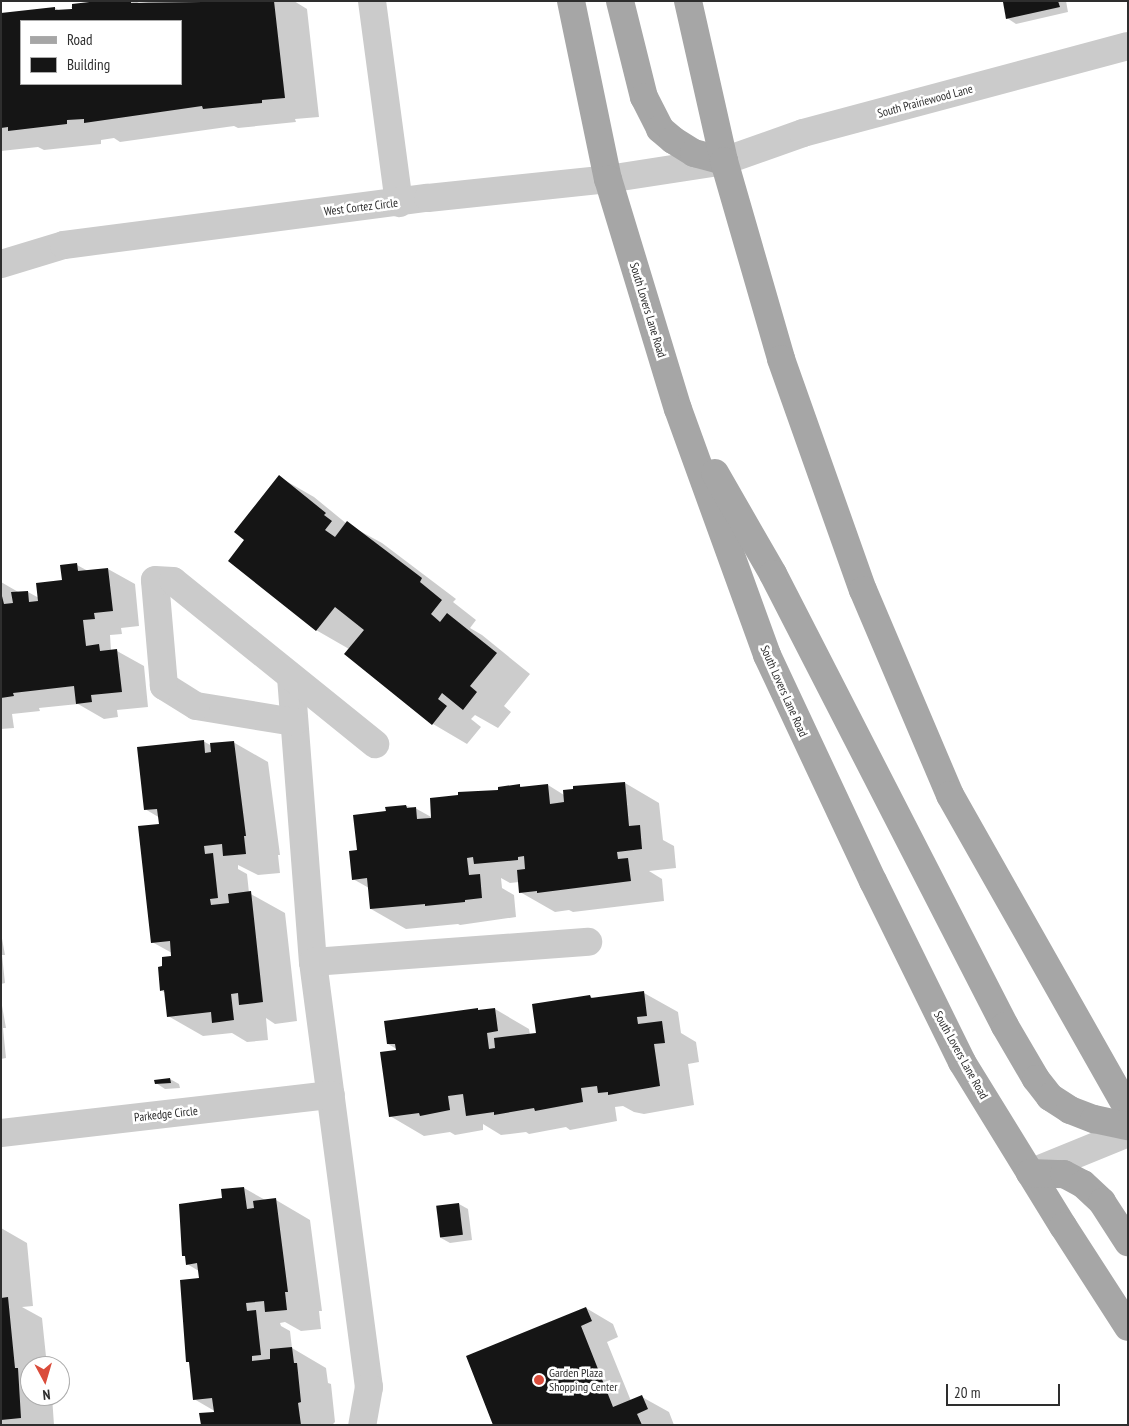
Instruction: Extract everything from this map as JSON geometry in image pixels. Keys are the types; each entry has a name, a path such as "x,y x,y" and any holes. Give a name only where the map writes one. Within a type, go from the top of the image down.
{"main road":[{"name":"South Lovers Lane Road","path":"571,1 608,179 678,409 767,655 873,881 962,1062 1128,1327"},
{"path":"620,1 644,97 660,129 673,140 694,152 724,162"},
{"path":"688,1 724,162 781,359 859,581 950,795 1128,1109"},
{"path":"678,409 773,574 1005,1026 1036,1079 1050,1097 1070,1110 1094,1120 1128,1126"},
{"path":"1030,1173 1064,1174 1083,1184 1102,1202 1128,1242"}],"street":[{"path":"372,1 398,203"},
{"name":"South Prairiewood Lane","path":"724,162 803,133 1128,46"},
{"name":"West Cortez Circle","path":"1,264 64,246 398,203 608,179 724,162"},
{"path":"294,722 196,706 164,686 155,580 173,581 375,744"},
{"path":"291,677 313,962 369,1387 362,1425"},
{"path":"313,962 588,942"},
{"name":"Parkedge Circle","path":"1,1133 331,1096"},
{"path":"1030,1173 1128,1133"}],"building":[{"path":"98,1 131,1 131,3 274,1 285,98 262,100 262,103 203,109 202,106 84,123 84,119 67,120 67,124 8,131 8,127 1,128 1,13 55,7 55,10 72,9 72,4"},
{"path":"1058,1 1060,7 1006,19 1003,2"},
{"path":"279,475 326,513 324,515 332,521 325,530 335,537 347,521 422,578 420,582 442,600 431,614 440,622 447,613 497,653 470,686 477,692 463,710 442,693 438,699 447,706 432,725 344,654 364,630 335,607 316,631 228,561 244,540 234,532"},
{"path":"77,563 78,571 108,568 113,611 94,613 95,619 83,620 86,646 99,644 100,651 117,649 122,692 91,695 92,702 76,704 74,686 13,693 14,696 1,698 1,592 4,604 13,603 11,592 28,591 29,602 38,601 36,583 62,580 60,565"},
{"path":"204,740 205,753 211,752 210,743 234,741 246,836 244,836 246,854 223,856 222,844 204,846 205,854 213,853 218,898 210,899 211,905 229,903 228,894 251,891 263,1002 239,1005 238,993 231,994 234,1020 212,1023 211,1012 167,1017 164,990 160,991 158,967 162,966 162,957 171,956 170,941 151,943 138,826 159,824 157,809 144,810 137,747"},
{"path":"625,782 629,826 640,825 642,849 617,852 618,859 628,858 631,881 537,893 537,891 519,893 517,870 525,869 524,856 518,857 518,860 474,864 473,857 467,858 469,875 480,874 482,898 465,900 465,902 425,906 425,904 370,909 367,878 352,880 349,851 357,850 353,815 386,811 385,807 406,805 407,808 416,807 417,819 431,818 430,798 458,795 458,792 498,790 498,787 520,784 520,787 548,784 550,804 564,802 563,790 573,789 573,786"},
{"path":"644,991 647,1016 637,1017 638,1024 662,1021 665,1043 654,1044 660,1086 608,1095 608,1092 598,1093 597,1086 581,1088 583,1102 535,1111 534,1108 494,1115 494,1112 466,1116 463,1094 448,1096 450,1110 420,1116 419,1113 389,1117 380,1052 396,1050 395,1044 387,1044 384,1021 478,1008 478,1010 495,1008 498,1031 487,1033 489,1049 495,1048 494,1038 536,1033 532,1004 590,995 591,998"},
{"path":"170,1078 171,1083 155,1084 154,1080"},
{"path":"244,1187 247,1209 254,1208 253,1201 276,1198 288,1292 285,1292 287,1310 265,1312 264,1301 246,1303 247,1311 256,1310 261,1355 252,1356 252,1361 270,1359 270,1349 292,1347 294,1363 297,1363 301,1402 298,1403 301,1425 201,1425 199,1413 214,1412 212,1398 193,1400 189,1362 186,1362 180,1280 199,1278 197,1263 186,1265 185,1256 182,1256 179,1204 222,1198 221,1189"},
{"path":"459,1203 463,1235 440,1238 436,1206"},
{"path":"8,1297 15,1368 18,1368 21,1418 1,1420 1,1298"},
{"name":"Garden Plaza Shopping Center","path":"586,1307 592,1321 581,1326 613,1407 642,1395 648,1409 637,1414 642,1425 493,1425 466,1356"}],"place":[{"name":"Garden Plaza Shopping Center","path":"539,1380"}]}
